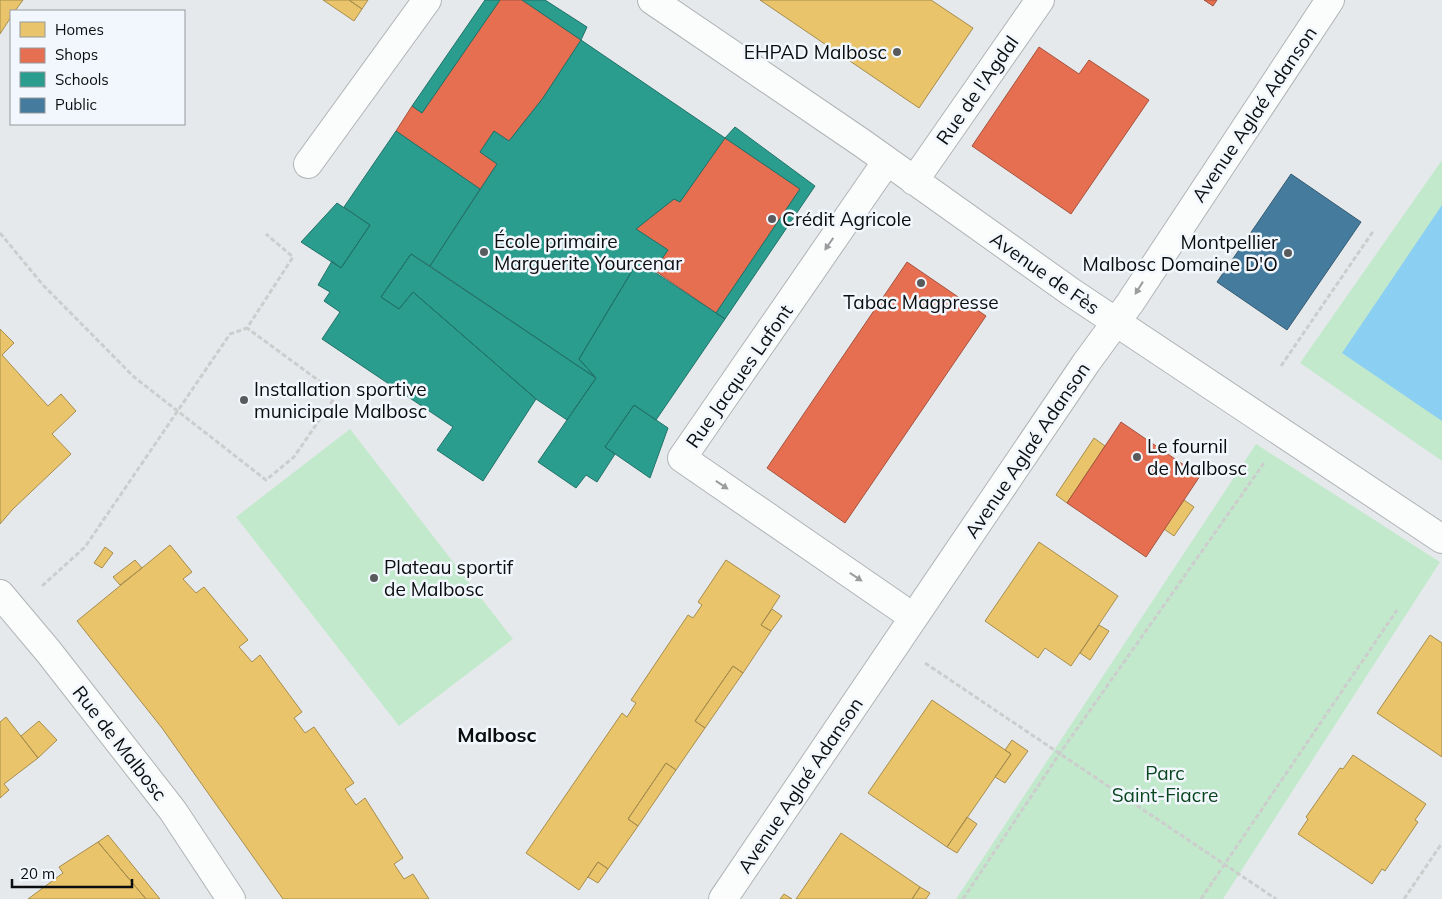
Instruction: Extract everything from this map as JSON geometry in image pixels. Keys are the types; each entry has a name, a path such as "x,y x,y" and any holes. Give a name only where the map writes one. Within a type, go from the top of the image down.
{"street":[{"path":"308,164 426,0"},
{"name":"Avenue de Fès","path":"652,0 754,68 1116,322 1442,539"},
{"name":"Rue de l'Agdal","path":"914,181 1040,0"},
{"name":"Avenue Aglaé Adanson","path":"723,899 1086,363 1116,322 1330,0"},
{"name":"Rue Jacques Lafont","path":"887,161 682,458 913,617"},
{"name":"Rue de Malbosc","path":"0,594 48,651 173,811 231,899"}],"path":[{"path":"1281,366 1374,230"},
{"path":"0,233 44,285 134,377 266,480 294,457 337,394 247,328"},
{"path":"42,586 85,547 230,334 247,328 293,257 266,234"},
{"path":"963,899 1060,753 1285,434"},
{"path":"1201,899 1397,610"},
{"path":"892,649 923,662 1276,899"},
{"path":"1404,899 1442,843"}],"green space":[{"path":"1442,160 1442,461 1300,363"},
{"name":"Plateau sportif de Malbosc","path":"350,429 513,639 399,726 236,517"},
{"name":"Parc Saint-Fiacre","path":"1256,444 1440,562 1223,899 956,899"}],"water":[{"path":"1442,205 1442,421 1342,353"}],"building: Homes":[{"path":"0,0 23,0 16,10 10,10 10,19 0,34"},
{"path":"323,0 349,0 362,9 354,21"},
{"path":"349,0 368,0 362,9"},
{"name":"EHPAD Malbosc","path":"760,0 931,0 973,28 919,108"},
{"path":"0,329 14,343 2,355 48,406 61,394 76,411 52,434 71,454 13,509 0,524"},
{"path":"1094,438 1105,446 1067,503 1056,495"},
{"path":"1184,500 1194,507 1174,536 1164,529"},
{"path":"1039,542 1118,596 1071,666 1045,648 1038,658 985,621"},
{"path":"170,545 192,572 183,579 196,593 204,587 248,640 239,647 252,662 260,655 302,712 294,718 305,733 314,727 354,783 345,789 356,805 365,798 403,858 394,864 404,879 413,874 429,899 283,899 162,728 77,621"},
{"path":"105,547 113,553 102,568 94,563"},
{"path":"135,560 142,568 120,585 113,577"},
{"path":"726,560 780,596 761,625 771,631 743,673 733,666 695,721 705,728 676,770 666,763 628,819 638,826 608,869 598,862 579,890 526,853 622,713 627,717 636,703 631,700 688,615 693,618 702,605 698,602"},
{"path":"772,609 782,616 771,631 761,625"},
{"path":"1099,625 1109,631 1090,660 1080,653"},
{"path":"1430,635 1442,643 1442,757 1377,713"},
{"path":"733,666 743,673 705,728 695,721"},
{"path":"932,700 1011,754 947,847 868,793"},
{"path":"6,717 38,758 4,784 9,790 0,798 0,722"},
{"path":"39,721 57,740 38,758 21,736"},
{"path":"1012,740 1028,751 1005,783 995,777 1011,754 1005,750"},
{"path":"1353,755 1426,804 1415,820 1418,822 1385,871 1382,869 1372,884 1298,834 1308,819 1306,817 1340,768 1343,769"},
{"path":"666,763 676,770 638,826 628,819"},
{"path":"967,817 977,824 957,853 947,847"},
{"path":"841,833 920,887 912,899 796,899"},
{"path":"108,835 160,899 146,899 98,842"},
{"path":"98,842 146,899 28,899 63,873 59,867"},
{"path":"598,862 608,869 598,883 588,877"},
{"path":"920,887 930,893 926,899 912,899"},
{"path":"784,894 792,899 780,899"}],"building: Shops":[{"path":"500,0 522,0 581,40 543,98 509,141 494,131 480,152 497,164 480,189 396,131 412,106 422,113"},
{"path":"1204,0 1217,0 1213,6"},
{"path":"1039,47 1079,74 1089,60 1149,100 1071,214 972,146"},
{"path":"725,138 800,189 716,313 654,270 668,250 636,229 674,199 680,202"},
{"path":"907,262 986,316 845,523 767,468"},
{"path":"1121,422 1200,476 1146,557 1067,503"}],"building: Schools":[{"path":"485,0 500,0 422,113 412,106"},
{"path":"522,0 545,0 587,27 581,40"},
{"path":"581,40 725,138 680,202 674,199 636,229 668,250 654,270 638,261 579,359 596,378 430,266 497,164 480,152 494,131 509,141 543,98"},
{"path":"735,127 815,186 725,319 716,313 800,189 725,138"},
{"path":"396,131 480,189 430,266 411,254 381,297 399,309 413,292 536,399 483,481 437,450 453,427 322,339 340,312 324,301 330,292 318,285 332,261 341,268 370,225 344,207"},
{"path":"337,203 370,225 341,268 301,242"},
{"path":"411,254 596,378 567,420 536,399 413,292 399,309 381,297"},
{"path":"638,261 725,319 656,420 634,405 605,447 615,454 597,482 586,475 576,488 538,462 596,378 579,359"},
{"path":"634,405 668,428 650,478 605,447"}],"building: Public":[{"name":"Montpellier Malbosc Domaine D'O","path":"1291,174 1361,222 1287,330 1217,282"}],"place":[{"name":"EHPAD Malbosc","path":"897,52"},
{"name":"Crédit Agricole","path":"772,219"},
{"name":"École primaire Marguerite Yourcenar","path":"484,252"},
{"name":"Montpellier Malbosc Domaine D'O","path":"1288,253"},
{"name":"Tabac Magpresse","path":"921,283"},
{"name":"Installation sportive municipale Malbosc","path":"244,400"},
{"name":"Le fournil de Malbosc","path":"1137,457"},
{"name":"Plateau sportif de Malbosc","path":"374,578"}],"district":[{"name":"Malbosc","path":"497,735"}]}
